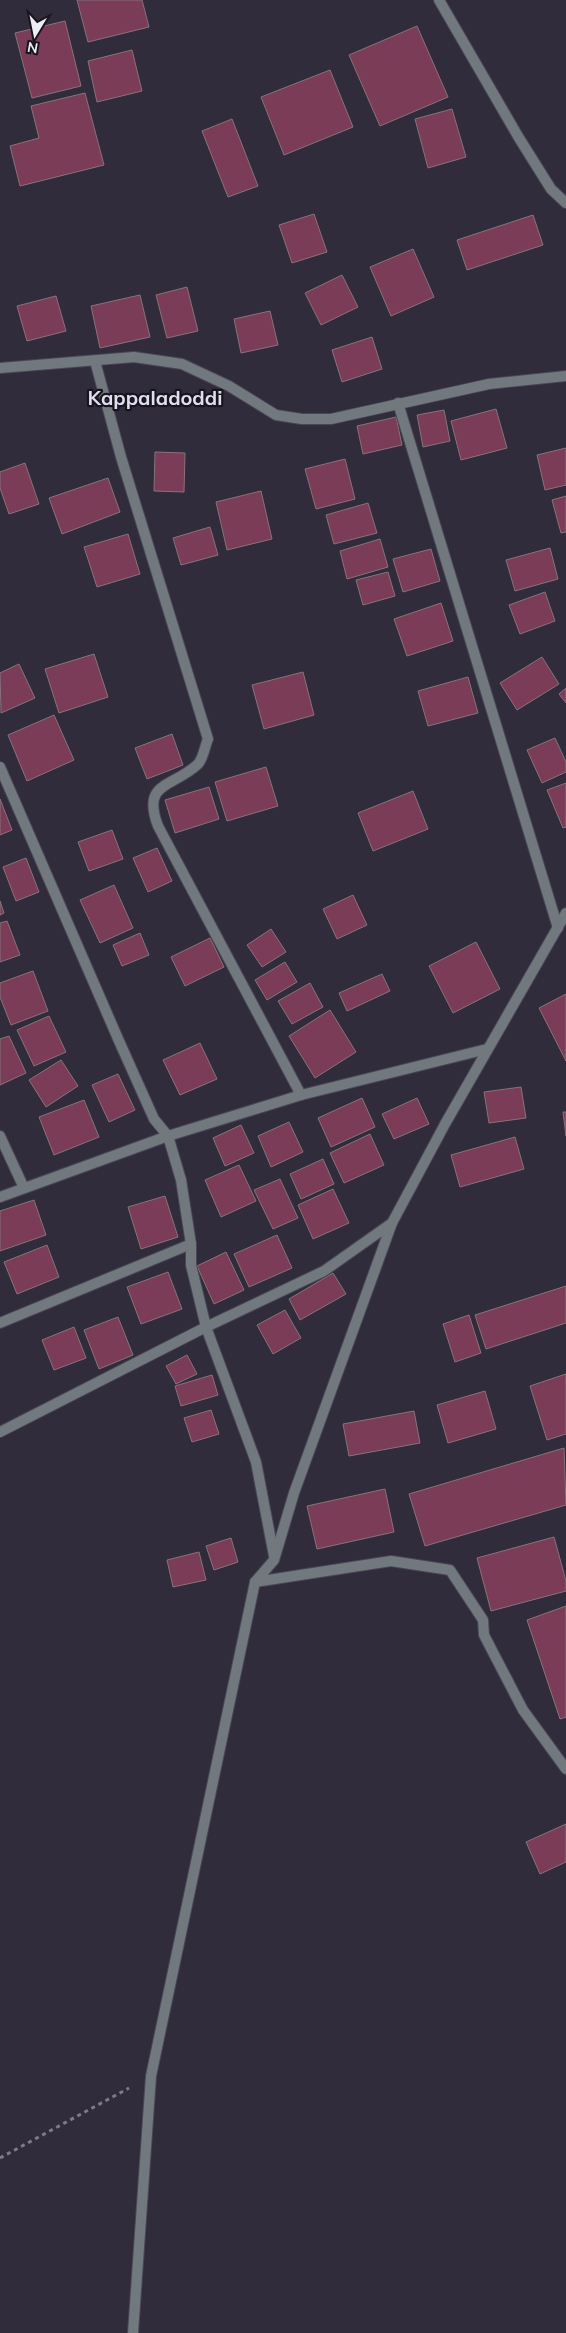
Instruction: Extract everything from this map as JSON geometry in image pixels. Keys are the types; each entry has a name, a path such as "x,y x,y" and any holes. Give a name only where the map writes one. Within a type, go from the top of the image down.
{"street":[{"path":"439,0 519,138 551,189 566,203"},
{"path":"0,368 134,357 182,364 229,386 276,415 302,419 331,419 489,384 566,376"},
{"path":"95,361 121,457 208,739 200,763 158,789 152,804 154,814 158,826 301,1095"},
{"path":"398,403 558,928"},
{"path":"0,767 154,1118 168,1136 181,1180 191,1244 191,1265 206,1328 256,1462 274,1560"},
{"path":"133,2333 151,2076 255,1582 274,1560 294,1493 392,1223 487,1049 566,913"},
{"path":"0,1197 168,1136 301,1095 487,1049"},
{"path":"0,1136 24,1188"},
{"path":"0,1432 324,1271 392,1223"},
{"path":"0,1323 191,1244"},
{"path":"255,1582 391,1561 450,1570 484,1620 484,1635 523,1710 566,1769"}],"path":[{"path":"0,2158 151,2076"}],"building":[{"path":"77,0 142,0 149,27 88,42"},
{"path":"65,21 81,86 32,98 15,33"},
{"path":"417,26 448,97 380,126 349,55"},
{"path":"132,50 142,91 97,102 88,61"},
{"path":"330,70 353,127 284,155 261,97"},
{"path":"85,93 104,165 20,186 10,146 39,138 31,106"},
{"path":"452,109 466,157 428,168 415,119"},
{"path":"232,119 258,186 228,197 202,131"},
{"path":"314,214 327,252 292,263 279,225"},
{"path":"533,215 543,245 467,270 457,240"},
{"path":"413,249 434,297 391,316 370,267"},
{"path":"342,275 358,307 321,325 305,293"},
{"path":"187,287 198,331 167,338 156,295"},
{"path":"140,295 150,337 100,348 91,306"},
{"path":"56,296 66,331 27,341 17,306"},
{"path":"270,311 278,345 241,353 234,319"},
{"path":"372,337 382,369 342,382 332,350"},
{"path":"496,409 507,448 461,460 451,421"},
{"path":"444,410 450,441 423,447 417,415"},
{"path":"396,417 402,445 363,454 357,426"},
{"path":"566,448 566,485 545,490 537,455"},
{"path":"155,452 185,453 184,492 154,491"},
{"path":"345,459 355,499 316,509 305,469"},
{"path":"25,463 39,504 9,514 0,488 0,472"},
{"path":"108,478 120,512 62,534 49,498"},
{"path":"261,491 272,539 227,550 216,502"},
{"path":"566,496 566,532 561,533 552,500"},
{"path":"368,503 377,533 334,544 326,515"},
{"path":"210,527 218,555 181,565 173,538"},
{"path":"128,534 140,574 97,587 84,547"},
{"path":"380,539 388,567 347,579 340,551"},
{"path":"550,548 558,579 515,591 506,560"},
{"path":"431,549 440,581 403,592 393,559"},
{"path":"388,572 395,596 363,605 356,580"},
{"path":"545,592 555,621 520,634 509,605"},
{"path":"441,603 453,641 407,656 394,619"},
{"path":"94,654 108,697 59,713 45,669"},
{"path":"542,657 559,684 517,710 500,683"},
{"path":"19,664 35,698 1,713 0,673"},
{"path":"303,672 314,715 264,729 252,685"},
{"path":"468,677 478,713 428,726 418,691"},
{"path":"566,688 566,703 559,694"},
{"path":"54,715 74,760 27,781 8,735"},
{"path":"172,734 183,765 147,779 135,748"},
{"path":"555,738 566,762 566,772 542,783 527,750"},
{"path":"266,767 278,806 227,821 215,782"},
{"path":"566,783 566,827 563,828 547,790"},
{"path":"209,787 219,819 175,833 165,800"},
{"path":"413,791 428,829 373,851 358,813"},
{"path":"0,799 12,830 0,835"},
{"path":"112,830 123,859 89,871 78,842"},
{"path":"157,848 172,881 148,892 133,858"},
{"path":"26,858 39,892 16,901 3,867"},
{"path":"114,885 133,928 100,943 80,900"},
{"path":"353,895 367,925 337,939 323,909"},
{"path":"0,901 4,913 0,915"},
{"path":"7,921 20,955 0,962 0,923"},
{"path":"271,929 286,952 262,967 247,945"},
{"path":"140,933 149,955 122,966 113,945"},
{"path":"210,938 224,967 185,986 171,957"},
{"path":"476,942 500,989 453,1013 429,966"},
{"path":"285,962 297,982 267,1000 255,980"},
{"path":"33,971 48,1011 11,1025 0,997 0,983"},
{"path":"382,974 390,991 347,1011 339,993"},
{"path":"310,983 323,1007 292,1024 278,1001"},
{"path":"566,994 566,1061 539,1008"},
{"path":"330,1010 356,1052 315,1078 289,1036"},
{"path":"49,1016 66,1052 34,1066 17,1030"},
{"path":"9,1036 26,1073 0,1085 0,1039"},
{"path":"200,1043 217,1079 180,1095 163,1060"},
{"path":"61,1060 78,1086 46,1107 29,1080"},
{"path":"118,1074 135,1110 109,1122 92,1085"},
{"path":"521,1087 526,1118 489,1123 484,1092"},
{"path":"362,1098 375,1127 331,1147 318,1118"},
{"path":"417,1098 429,1124 394,1139 382,1114"},
{"path":"84,1100 99,1137 54,1155 39,1117"},
{"path":"563,1112 566,1112 566,1136"},
{"path":"289,1122 303,1152 271,1167 258,1136"},
{"path":"241,1125 254,1153 225,1166 213,1138"},
{"path":"370,1134 384,1165 344,1183 330,1153"},
{"path":"515,1137 524,1169 460,1187 451,1155"},
{"path":"323,1159 334,1184 301,1199 290,1174"},
{"path":"239,1165 256,1201 221,1217 205,1180"},
{"path":"280,1179 298,1218 273,1229 254,1190"},
{"path":"333,1189 349,1223 313,1239 298,1205"},
{"path":"165,1196 178,1237 141,1249 128,1207"},
{"path":"34,1200 46,1235 0,1251 0,1211"},
{"path":"277,1235 292,1268 249,1287 234,1254"},
{"path":"47,1245 59,1277 17,1294 4,1262"},
{"path":"226,1252 244,1290 214,1304 197,1266"},
{"path":"168,1272 182,1309 141,1324 127,1287"},
{"path":"333,1273 346,1294 300,1320 289,1299"},
{"path":"566,1286 566,1323 486,1349 475,1315"},
{"path":"285,1310 301,1338 273,1354 257,1325"},
{"path":"469,1315 481,1353 455,1362 443,1324"},
{"path":"118,1317 133,1355 99,1369 84,1330"},
{"path":"74,1327 86,1358 54,1370 42,1340"},
{"path":"187,1355 197,1374 176,1384 166,1366"},
{"path":"566,1374 566,1434 547,1440 530,1386"},
{"path":"212,1375 218,1395 181,1406 175,1386"},
{"path":"485,1391 496,1429 448,1443 437,1405"},
{"path":"211,1410 219,1434 192,1442 184,1418"},
{"path":"414,1411 420,1443 349,1456 343,1424"},
{"path":"564,1448 566,1505 425,1546 409,1494"},
{"path":"385,1489 394,1532 317,1549 307,1506"},
{"path":"554,1537 566,1581 566,1591 491,1611 477,1558"},
{"path":"231,1538 238,1562 214,1570 206,1546"},
{"path":"199,1552 206,1580 173,1587 167,1560"},
{"path":"566,1606 566,1717 560,1719 527,1620"},
{"path":"566,1824 566,1862 540,1874 526,1842"}],"district":[{"name":"Kappaladoddi","path":"155,397"}]}
